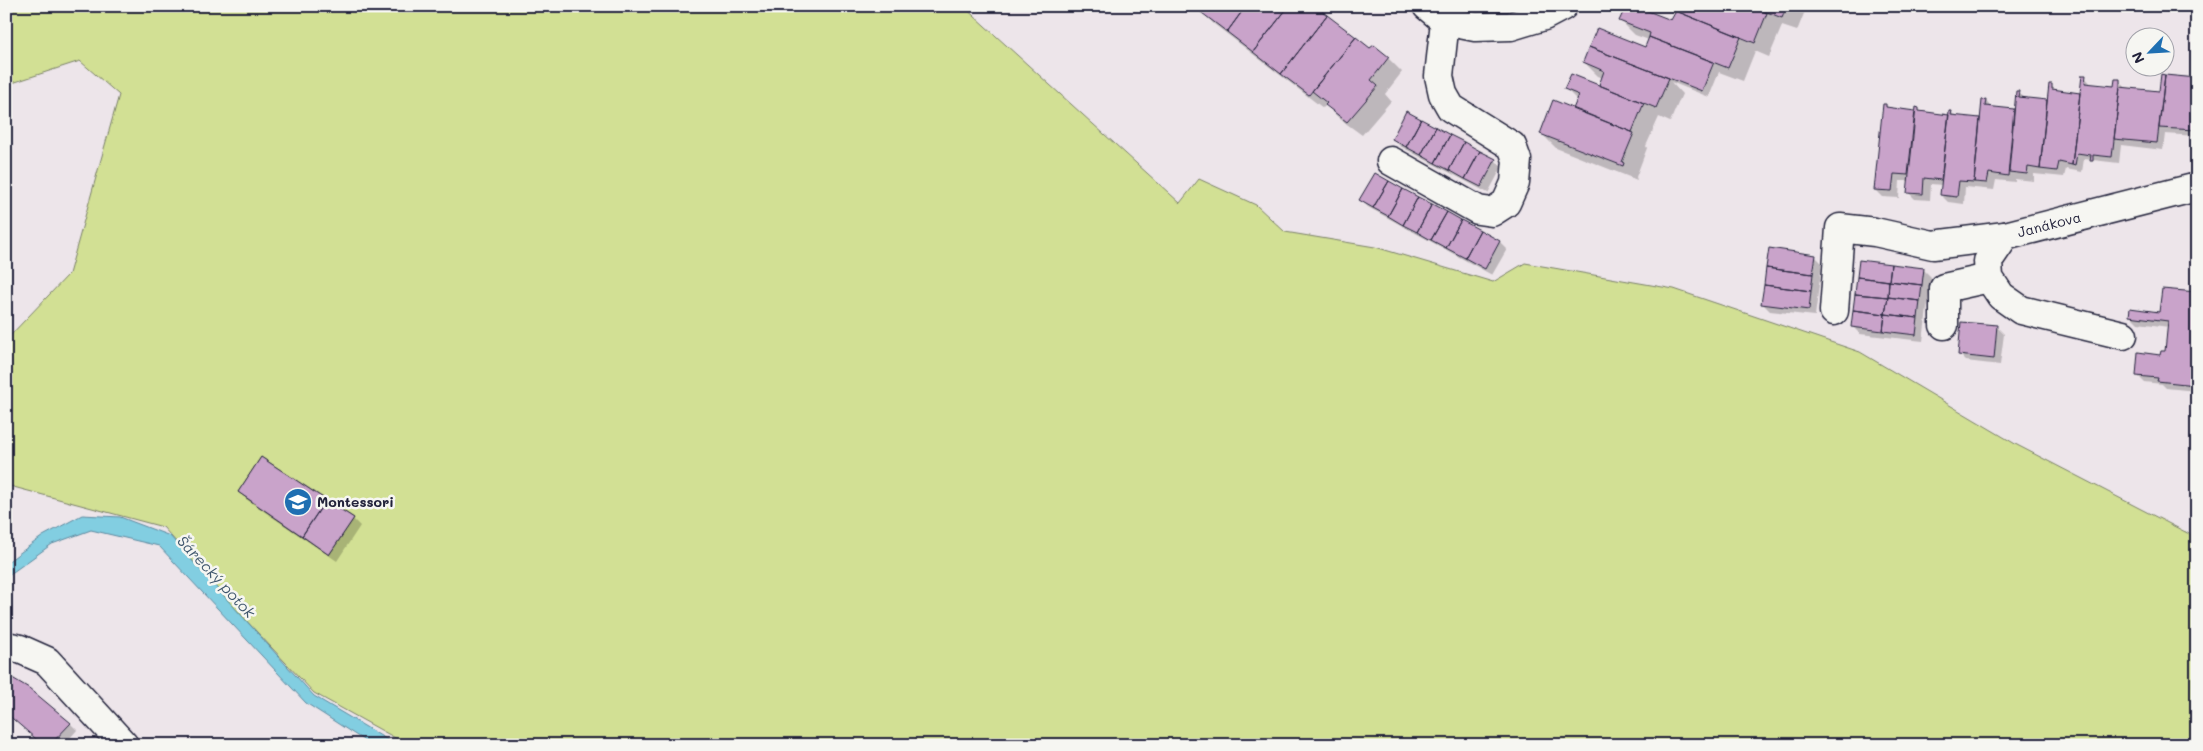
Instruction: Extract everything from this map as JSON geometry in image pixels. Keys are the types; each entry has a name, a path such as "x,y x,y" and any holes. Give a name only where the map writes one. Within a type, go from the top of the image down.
{"street":[{"path":"1391,161 1478,210 1492,212 1506,203 1515,183 1517,160 1512,146 1451,108 1443,94 1439,76 1436,14 1475,27 1511,26 1544,16 1563,6"},
{"name":"Janákova","path":"1989,278 1988,260 2005,236 2197,187"},
{"path":"1834,310 1840,228 1875,232 1933,245 2005,236"},
{"path":"1944,325 1944,288 1989,278 2001,296 2021,310 2123,335"},
{"path":"6,646 20,649 46,661 124,745"}],"green space":[{"path":"6,6 963,6 1180,203 1199,179 1256,205 1285,232 1375,247 1493,282 1525,263 1674,289 1860,352 2017,445 2197,538 2197,745 408,745 314,693 228,601 163,527 6,485 6,340 69,274 119,95 80,61 6,85","holes":["261,457 354,518 329,555 238,492"]}],"water":[{"path":"82,515 120,517 170,536 314,696 396,745 371,745 306,703 159,546 91,530 52,544 6,577 6,563 43,536"}],"building":[{"path":"1201,6 1246,6 1227,32 1198,10"},
{"path":"1246,6 1289,6 1253,52 1227,32"},
{"path":"1289,6 1316,6 1327,15 1281,74 1253,52"},
{"path":"1626,6 1635,6 1671,20 1676,11 1741,37 1728,68 1649,37 1650,33 1619,21"},
{"path":"1676,6 1752,6 1767,13 1755,43 1676,11"},
{"path":"1752,6 1787,6 1782,18"},
{"path":"1327,15 1356,37 1309,95 1281,74"},
{"path":"1597,28 1645,47 1649,37 1714,62 1702,91 1589,47"},
{"path":"1356,37 1370,48 1374,45 1389,57 1371,80 1378,86 1347,122 1325,105 1327,103 1312,91"},
{"path":"1589,47 1669,78 1656,108 1599,85 1604,71 1583,62"},
{"path":"1571,74 1644,103 1632,132 1573,109 1579,95 1564,89"},
{"path":"2082,75 2086,75 2085,83 2114,86 2115,79 2120,79 2120,87 2112,157 2093,155 2093,161 2090,161 2091,155 2077,153 2075,166 2072,165"},
{"path":"2176,76 2197,78 2197,130 2159,128 2165,78 2176,78"},
{"path":"2161,78 2165,78 2157,143 2114,139 2120,87 2159,91"},
{"path":"2049,84 2052,84 2052,89 2080,93 2072,165 2059,162 2057,171 2040,169"},
{"path":"2016,91 2019,91 2018,97 2047,100 2040,169 2028,167 2027,174 2009,172"},
{"path":"1986,99 1985,106 2014,109 2008,176 1989,173 1987,183 1974,182 1982,100"},
{"path":"1553,100 1634,133 1622,162 1624,163 1623,166 1540,134"},
{"path":"1883,104 1886,104 1886,107 1915,111 1908,175 1894,174 1892,191 1874,190"},
{"path":"1916,107 1919,108 1919,111 1949,115 1941,180 1924,178 1923,194 1907,193"},
{"path":"1406,111 1421,119 1406,147 1392,139"},
{"path":"1949,111 1952,111 1951,115 1980,118 1974,182 1959,181 1957,197 1940,195"},
{"path":"1421,119 1436,127 1421,155 1406,147"},
{"path":"1436,127 1450,135 1435,163 1421,155"},
{"path":"1450,135 1464,142 1449,170 1435,163"},
{"path":"1464,142 1480,151 1465,179 1449,170"},
{"path":"1480,151 1496,159 1481,187 1465,179"},
{"path":"1375,173 1389,181 1373,208 1359,200"},
{"path":"1389,181 1403,189 1388,216 1373,208"},
{"path":"1403,189 1418,197 1403,225 1388,216"},
{"path":"1418,197 1432,204 1417,232 1403,225"},
{"path":"1432,204 1447,212 1431,240 1417,232"},
{"path":"1447,212 1461,220 1446,248 1431,240"},
{"path":"1461,220 1480,230 1465,258 1446,248"},
{"path":"1480,230 1500,241 1485,269 1465,258"},
{"path":"1769,248 1816,255 1813,274 1766,268"},
{"path":"1859,260 1891,264 1889,281 1857,277"},
{"path":"1891,264 1924,268 1922,285 1889,281"},
{"path":"1766,268 1813,274 1811,291 1764,285"},
{"path":"1857,277 1889,281 1888,297 1855,294"},
{"path":"1889,281 1922,285 1920,301 1888,297"},
{"path":"1764,285 1811,291 1809,310 1761,304"},
{"path":"2162,289 2197,292 2197,419 2193,418 2195,385 2157,381 2158,378 2136,376 2138,352 2160,355 2161,351 2165,351 2168,321 2129,316 2130,308 2159,312"},
{"path":"1855,294 1888,297 1885,314 1853,310"},
{"path":"1888,297 1920,301 1918,318 1885,314"},
{"path":"1853,310 1885,314 1883,331 1851,327"},
{"path":"1885,314 1918,318 1916,335 1883,331"},
{"path":"1961,322 1997,325 1994,359 1958,355"},
{"path":"261,457 326,500 302,536 238,492"},
{"path":"326,500 354,518 329,555 302,536"},
{"path":"9,676 29,688 71,723 50,745 43,745 6,713 6,680"}],"place":[{"name":"Montessori","path":"298,502"}],"water label":[{"name":"Šárecký potok","path":"216,577"}]}
